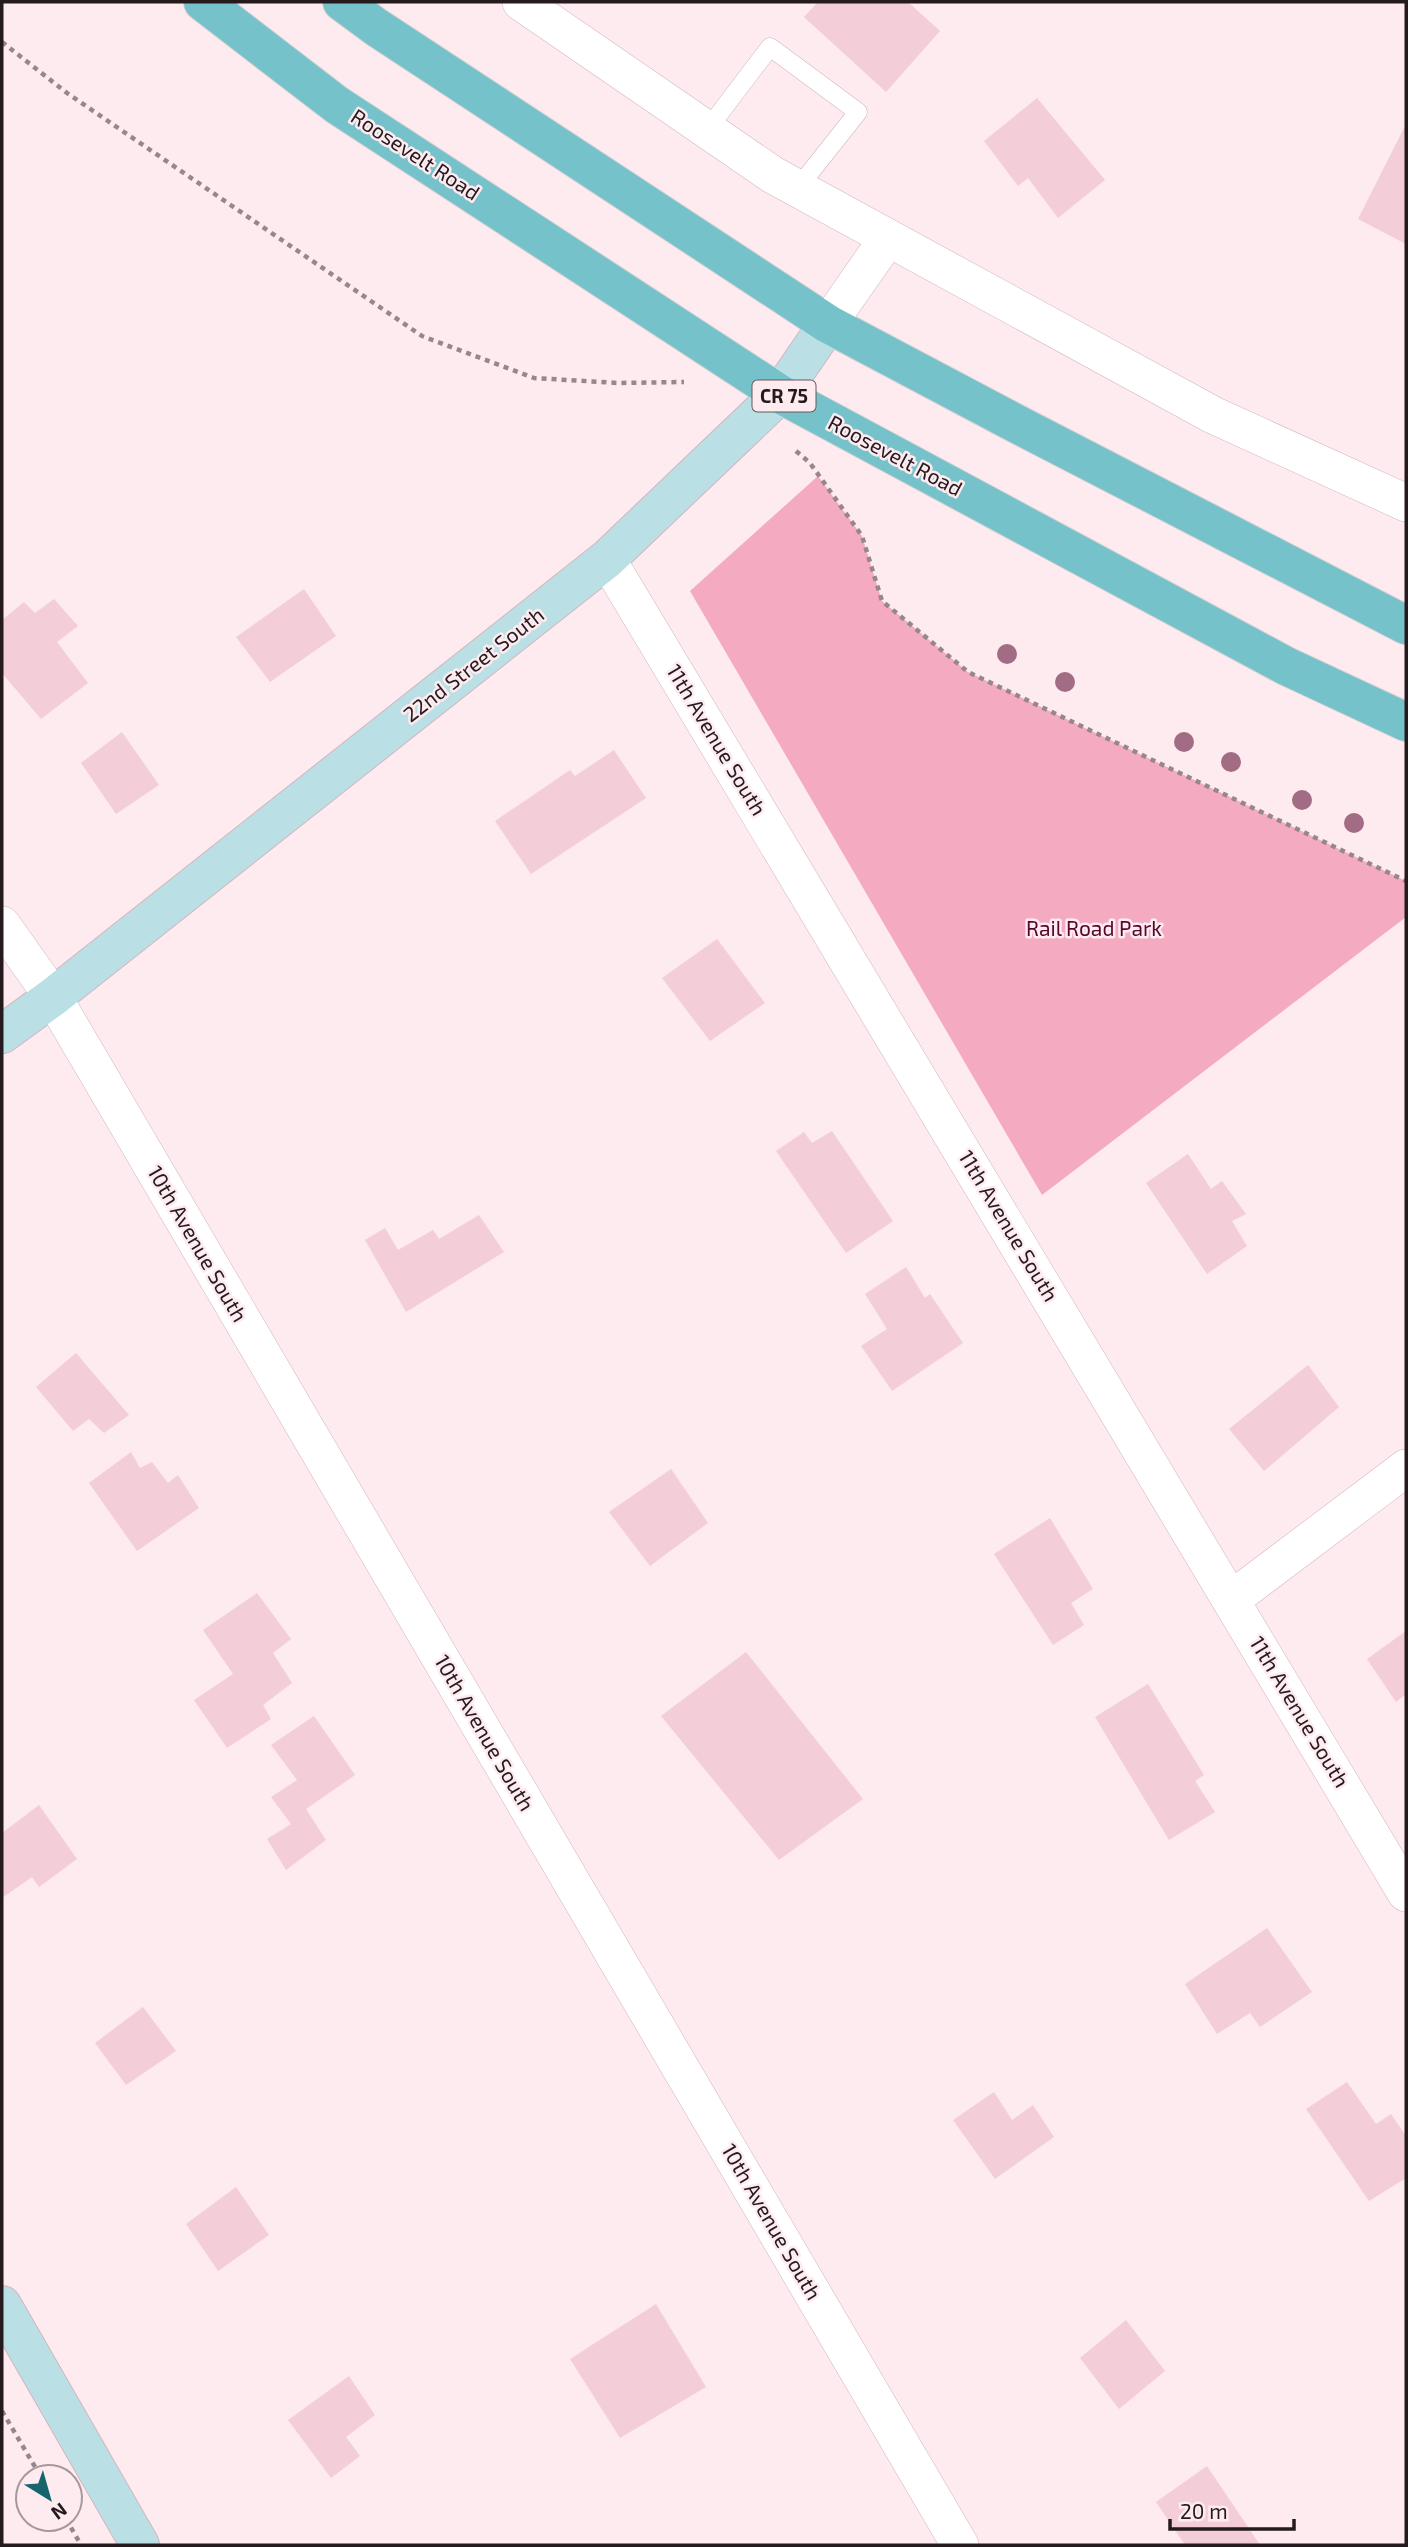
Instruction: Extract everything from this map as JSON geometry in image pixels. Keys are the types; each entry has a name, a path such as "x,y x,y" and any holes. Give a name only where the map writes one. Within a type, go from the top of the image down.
{"main road":[{"name":"Roosevelt Road","path":"203,2 337,105 779,394 1286,666 1406,722"},
{"path":"342,2 828,324 1038,436 1406,625"}],"street":[{"path":"521,2 797,189 1213,415 1406,503"},
{"name":"22nd Street South","path":"2,1034 53,997 607,559 779,394 888,238"},
{"name":"11th Avenue South","path":"607,559 1406,1893"},
{"name":"10th Avenue South","path":"2,925 53,997 960,2545"},
{"path":"1232,1599 1406,1468"},
{"path":"2,2305 140,2545"}],"lane":[{"path":"707,130 770,47 858,112 797,189"}],"path":[{"path":"2,2411 33,2463"}],"green space":[{"name":"Rail Road Park","path":"818,476 862,536 882,601 968,672 1406,881 1406,917 1042,1195 690,591"}],"building":[{"path":"818,2 908,2 940,31 886,92 804,17"},
{"path":"1037,98 1105,180 1058,218 1028,178 1018,186 984,141"},
{"path":"1406,124 1406,244 1358,219"},
{"path":"304,589 336,636 270,682 236,637"},
{"path":"54,599 78,626 57,642 88,683 41,719 2,673 2,620 24,602 35,613"},
{"path":"122,732 159,785 116,814 81,763"},
{"path":"614,750 646,798 531,874 495,821 570,770 575,776"},
{"path":"717,939 765,1003 710,1041 662,978"},
{"path":"832,1131 893,1221 846,1253 776,1151 804,1132 812,1143"},
{"path":"1188,1154 1211,1189 1222,1181 1246,1214 1232,1221 1247,1246 1207,1274 1146,1183"},
{"path":"479,1215 504,1252 406,1312 365,1240 385,1228 398,1250 433,1230 439,1239"},
{"path":"906,1267 925,1298 930,1294 963,1343 892,1391 861,1346 887,1329 865,1294"},
{"path":"76,1353 129,1415 104,1433 89,1419 73,1431 36,1387"},
{"path":"1308,1365 1339,1407 1264,1471 1229,1429"},
{"path":"131,1452 140,1468 152,1462 168,1483 178,1475 199,1508 137,1551 89,1483"},
{"path":"671,1469 708,1523 650,1566 609,1512"},
{"path":"1050,1518 1093,1589 1071,1603 1084,1625 1053,1645 994,1554"},
{"path":"257,1593 291,1639 273,1653 292,1683 263,1705 271,1719 227,1748 194,1700 233,1674 203,1630"},
{"path":"1406,1631 1406,1694 1396,1702 1367,1659"},
{"path":"746,1652 863,1799 779,1860 661,1716"},
{"path":"1148,1684 1204,1775 1195,1781 1215,1812 1169,1840 1095,1717"},
{"path":"314,1716 355,1775 306,1809 326,1840 286,1870 267,1839 291,1824 271,1797 297,1780 271,1745"},
{"path":"39,1805 77,1859 39,1887 32,1877 2,1898 2,1833"},
{"path":"1267,1928 1312,1992 1260,2027 1250,2013 1217,2034 1185,1984"},
{"path":"143,2007 176,2051 126,2085 95,2043"},
{"path":"1347,2082 1376,2124 1391,2114 1406,2136 1406,2178 1369,2201 1306,2109"},
{"path":"994,2092 1012,2120 1033,2105 1054,2137 995,2179 953,2120"},
{"path":"236,2187 269,2235 218,2271 186,2224"},
{"path":"656,2304 706,2387 620,2438 570,2359"},
{"path":"1126,2320 1165,2371 1119,2409 1080,2358"},
{"path":"349,2376 375,2415 346,2437 360,2456 331,2478 288,2420"},
{"path":"1207,2466 1260,2545 1185,2545 1156,2502"}]}
